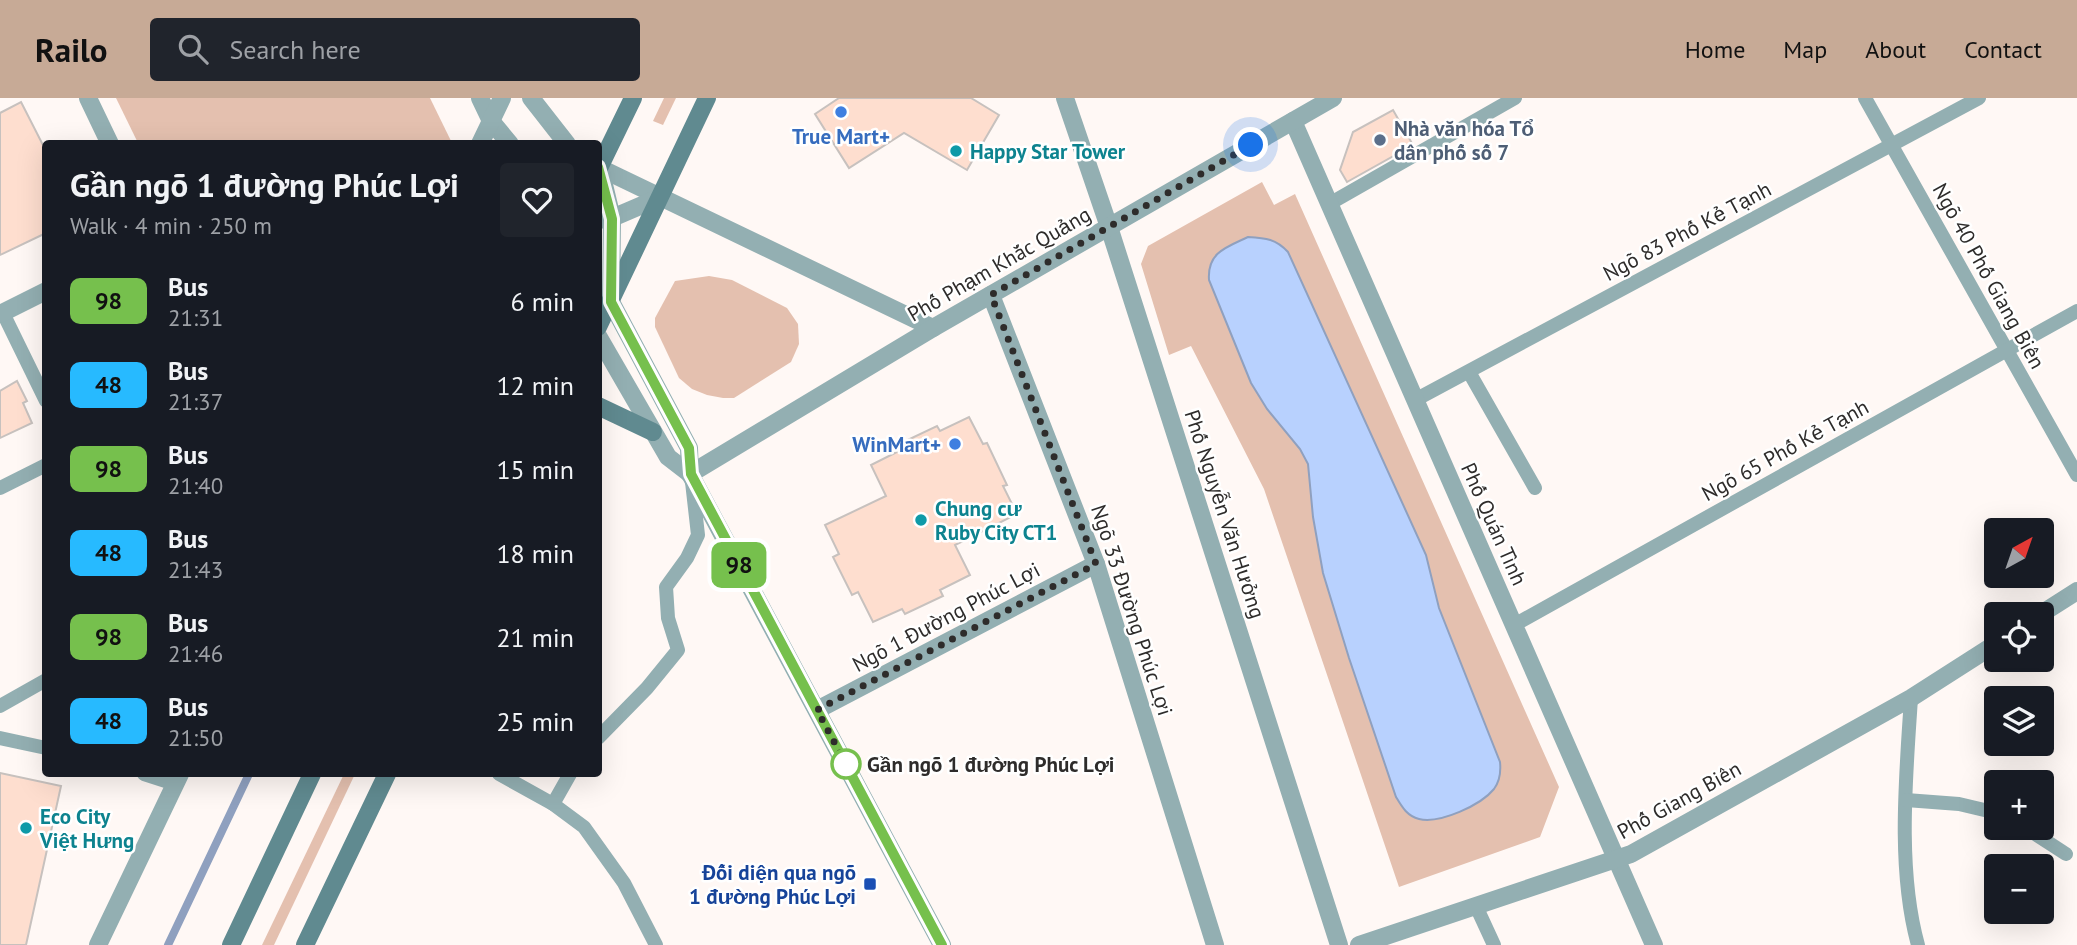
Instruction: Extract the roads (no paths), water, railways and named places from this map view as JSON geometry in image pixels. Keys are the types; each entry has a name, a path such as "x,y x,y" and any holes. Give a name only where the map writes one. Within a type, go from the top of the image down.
{"main road":[{"path":"602,162 632,98"},
{"path":"602,319 707,98"},
{"path":"602,408 653,432"},
{"path":"230,945 311,777"},
{"path":"306,945 386,777"}],"street":[{"path":"88,98 108,140"},
{"path":"480,98 491,121 507,140"},
{"path":"482,140 502,98"},
{"path":"531,98 564,140"},
{"name":"Phố Nguyễn Văn Hưởng","path":"1065,98 1109,227 1339,945"},
{"name":"Phố Phạm Khắc Quảng","path":"691,474 933,328 1333,98"},
{"name":"Phố Quán Tình","path":"1293,121 1654,945"},
{"path":"602,169 933,328"},
{"path":"602,194 611,302 689,448 691,474 942,945"},
{"path":"605,219 661,197"},
{"path":"1,313 42,293"},
{"name":"Ngõ 33 Đường Phúc Lợi","path":"991,295 1096,564 1215,945"},
{"path":"602,343 668,457 691,474"},
{"name":"Ngõ 1 Đường Phúc Lợi","path":"817,710 1096,564"},
{"path":"2054,606 2077,591"},
{"name":"Phố Giang Biên","path":"1359,945 1617,859 1911,698 1984,651"},
{"path":"98,945 177,779"}],"lane":[{"path":"1329,204 1515,98"},
{"name":"Ngõ 40 Phố Giang Biên","path":"1865,98 2077,475"},
{"name":"Ngõ 83 Phố Kẻ Tạnh","path":"1415,400 1979,98"},
{"name":"Ngõ 65 Phố Kẻ Tạnh","path":"1514,625 2077,310"},
{"path":"1,313 42,393"},
{"path":"1469,372 1535,488"},
{"path":"0,488 42,467"},
{"path":"602,734 648,688 678,650 668,618 666,587 687,558 698,535 691,474"},
{"path":"0,706 42,682"},
{"path":"1911,698 1905,828 1909,892 1919,945"},
{"path":"0,738 42,747"},
{"path":"504,777 553,804 584,827 624,883 656,945"},
{"path":"553,804 568,777"},
{"path":"1906,800 1959,804 1984,810"},
{"path":"2044,840 2066,854"},
{"path":"1476,906 1494,945"}],"water":[{"path":"1248,237 1270,240 1288,252 1426,555 1439,608 1500,762 1500,776 1494,789 1480,801 1449,816 1428,820 1415,818 1405,811 1396,797 1323,573 1313,517 1308,464 1251,383 1209,280 1211,263 1215,257"}],"waterway":[{"path":"168,945 248,777"}],"place":[{"name":"True Mart+","path":"841,112"},
{"name":"Nhà văn hóa Tổ dân phố số 7","path":"1380,140"},
{"name":"Happy Star Tower","path":"956,151"},
{"name":"WinMart+","path":"955,444"},
{"name":"Chung cư Ruby City CT1","path":"921,520"},
{"name":"Gần ngõ 1 đường Phúc Lợi","path":"846,764"},
{"name":"Eco City Việt Hưng","path":"26,828"},
{"name":"Đối diện qua ngõ 1 đường Phúc Lợi","path":"870,884"}]}
